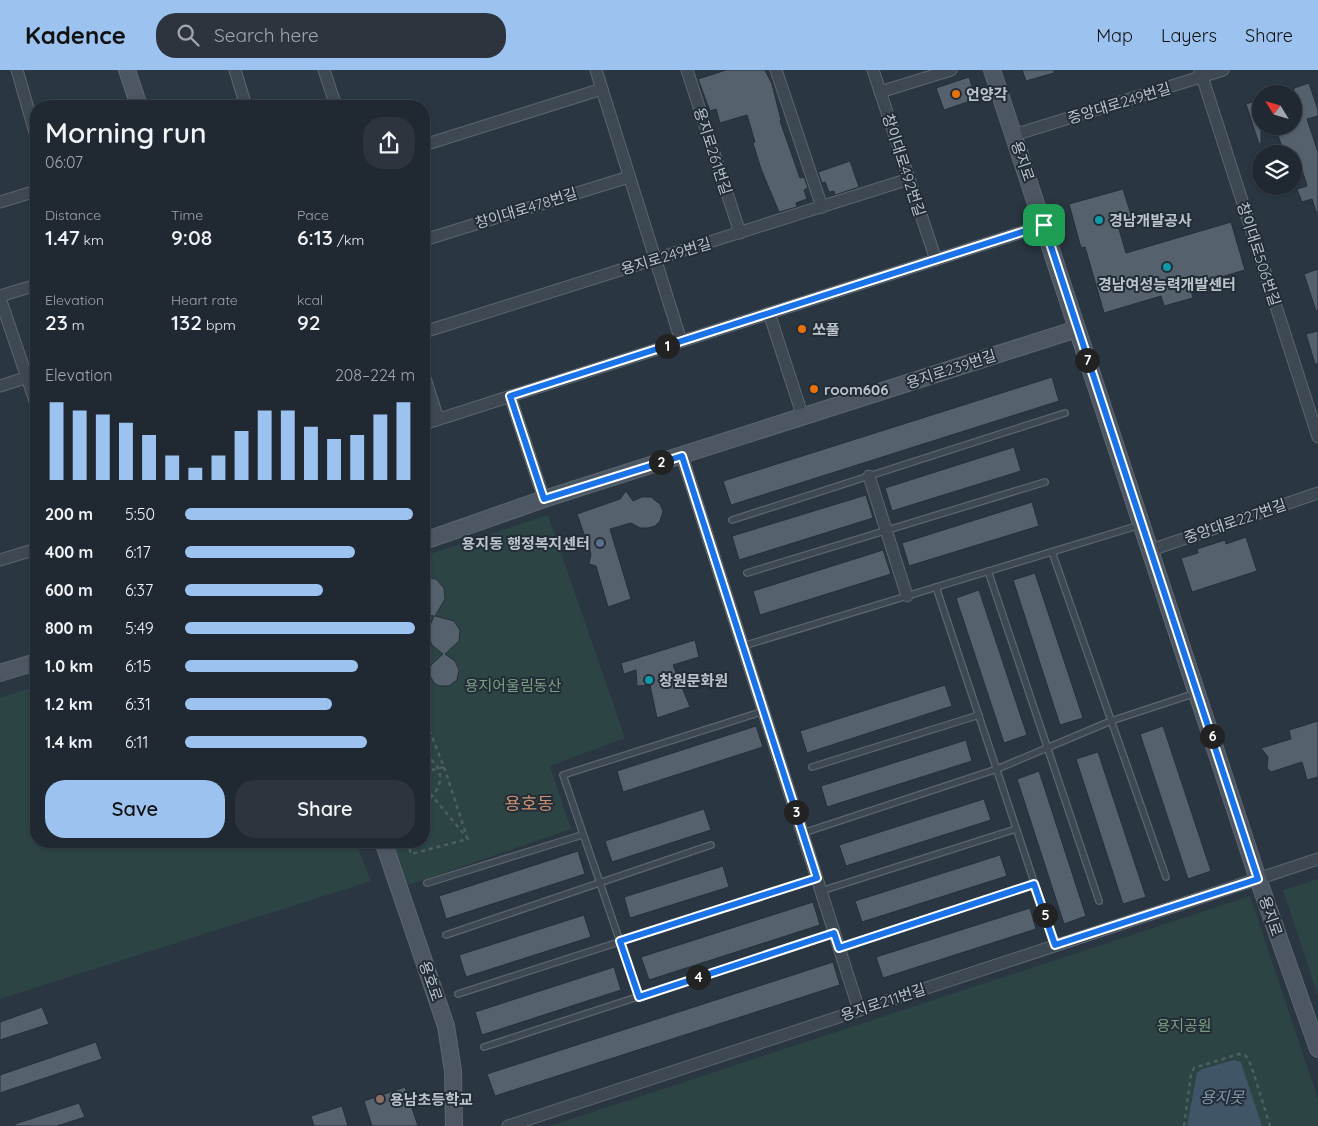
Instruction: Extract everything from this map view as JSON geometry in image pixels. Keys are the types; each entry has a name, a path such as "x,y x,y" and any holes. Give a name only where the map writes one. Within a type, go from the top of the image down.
{"street":[{"path":"17,70 30,115"},
{"path":"127,70 137,100"},
{"path":"235,70 244,100"},
{"path":"325,70 334,100"},
{"path":"596,70 680,342"},
{"name":"용지로261번길","path":"687,70 740,233"},
{"path":"776,70 822,207"},
{"name":"창이대로492번길","path":"872,70 936,260"},
{"path":"880,92 951,70"},
{"name":"용지로","path":"992,70 1143,524 1258,879 1318,1049"},
{"name":"중앙대로249번길","path":"1014,135 1201,74 1223,70"},
{"name":"창이대로506번길","path":"1201,74 1318,437"},
{"path":"430,143 602,89"},
{"name":"창이대로478번길","path":"430,238 629,177"},
{"name":"용지로249번길","path":"430,330 909,179"},
{"path":"0,202 30,193"},
{"path":"430,422 1044,225"},
{"path":"30,287 0,297 30,384"},
{"path":"769,313 803,417"},
{"name":"용지로239번길","path":"430,539 544,499 1077,329"},
{"path":"0,386 28,377"},
{"path":"430,394 438,419"},
{"path":"510,396 544,499"},
{"path":"682,456 859,1010"},
{"path":"870,476 907,596"},
{"name":"중앙대로227번길","path":"1151,550 1318,493"},
{"path":"0,560 30,551"},
{"path":"0,673 30,664"},
{"name":"용호로","path":"386,848 446,1026 453,1070 454,1126"},
{"name":"용지로211번길","path":"508,1126 1318,859"}],"lane":[{"path":"732,520 1065,413"},
{"path":"747,573 1045,482"},
{"path":"743,646 1143,524"},
{"path":"1052,552 1166,877"},
{"path":"988,571 1098,901"},
{"path":"936,587 1055,945"},
{"path":"802,833 997,769 1111,721 1198,692"},
{"path":"639,997 563,775 764,711"},
{"path":"812,767 979,715"},
{"path":"821,891 1016,829"},
{"path":"427,883 582,835"},
{"path":"446,935 710,845"},
{"path":"458,994 817,878"},
{"path":"839,948 1034,884"},
{"path":"484,1047 834,933"}],"path":[{"path":"430,735 444,767 468,839"},
{"path":"430,760 438,768 440,776 440,784 432,798"},
{"path":"430,770 444,767"},
{"path":"430,795 468,839"},
{"path":"409,848 410,854 468,839"},
{"path":"1184,1126 1191,1074 1194,1068 1239,1054 1246,1056 1251,1065 1270,1126"}],"green space":[{"name":"용지어울림동산","path":"548,515 625,738 550,766 571,829 400,888 389,848 430,848 430,554"},
{"path":"30,688 30,848 358,848 371,881 0,999 0,698"},
{"path":"1318,879 1318,996 1283,890"},
{"name":"용지공원","path":"1250,896 1318,1099 1318,1126 550,1126"}],"water":[{"name":"용지못","path":"1234,1060 1241,1062 1262,1126 1187,1126 1197,1073 1202,1069"}],"building":[{"path":"726,70 765,70 772,84 780,121 800,178 804,177 808,188 804,190 807,199 796,203 797,207 779,212 761,169 747,115 720,123 716,109 710,111 698,79"},
{"path":"1022,70 1054,70 1054,73 1026,81"},
{"name":"언양각","path":"969,77 976,99 944,110 936,88"},
{"path":"1309,83 1318,110 1318,116 1307,119 1318,152 1318,212 1316,212 1312,199 1302,202 1299,195 1302,195 1302,188 1307,186 1302,170 1302,145 1281,145 1278,135 1302,135 1302,85"},
{"path":"1252,102 1252,122 1246,104"},
{"path":"1256,135 1261,135 1261,144 1259,144"},
{"path":"850,161 859,187 835,195 834,191 829,192 825,182 822,183 818,172"},
{"name":"경남여성능력개발센터","path":"1123,189 1132,218 1117,222 1126,253 1231,222 1245,270 1190,286 1193,298 1164,306 1161,296 1104,313 1085,247 1081,248 1069,204"},
{"path":"1318,269 1318,311 1316,311 1304,274"},
{"path":"1318,331 1318,364 1315,364 1306,334"},
{"path":"1052,377 1059,401 731,505 723,481"},
{"path":"1014,447 1021,471 892,511 885,488"},
{"name":"용지동 행정복지센터","path":"626,491 633,501 642,497 651,497 660,504 663,511 660,521 655,526 640,528 631,523 610,529 631,599 608,607 596,566 589,564 591,554 577,514 620,499"},
{"path":"866,495 873,518 739,560 732,536"},
{"path":"1032,502 1039,526 909,566 902,543"},
{"path":"1246,537 1257,571 1192,592 1181,558 1198,553 1197,549 1225,540 1226,544"},
{"path":"883,550 891,574 760,615 753,591"},
{"path":"1035,573 1083,718 1060,725 1013,580"},
{"path":"430,578 436,579 444,588 445,599 435,616 454,621 460,630 459,641 445,654 455,661 459,670 457,680 449,686 439,686 434,683 430,676 431,665 443,654 432,645 430,640 430,625 434,616 430,615"},
{"path":"979,590 1027,735 1004,743 956,598"},
{"name":"창원문화원","path":"695,640 699,657 673,665 690,707 657,718 650,685 637,686 636,670 624,674 621,663"},
{"path":"945,685 952,706 807,753 800,731"},
{"path":"1318,721 1318,777 1307,780 1302,762 1271,772 1267,768 1268,757 1261,748 1291,739 1289,730"},
{"path":"756,726 763,747 623,792 617,771"},
{"path":"1163,726 1211,871 1188,879 1140,734"},
{"path":"966,740 972,761 827,807 821,786"},
{"path":"1098,752 1146,897 1123,904 1076,759"},
{"path":"1039,771 1086,916 1064,924 1017,779"},
{"path":"984,799 991,820 846,866 839,845"},
{"path":"704,809 711,830 612,862 605,841"},
{"path":"578,851 585,874 446,919 439,896"},
{"path":"1000,855 1007,876 862,922 855,901"},
{"path":"723,866 729,887 630,918 624,897"},
{"path":"813,902 820,925 649,980 641,957"},
{"path":"1030,908 1036,929 883,978 876,957"},
{"path":"584,915 591,937 466,977 459,955"},
{"path":"833,962 840,985 495,1096 487,1074"},
{"path":"614,967 621,990 482,1035 475,1012"},
{"path":"42,1007 49,1024 0,1040 0,1022"},
{"path":"96,1042 102,1059 0,1093 0,1075"},
{"path":"405,1087 418,1126 372,1126 364,1101"},
{"path":"79,1103 85,1117 57,1126 15,1126 15,1124"},
{"path":"342,1106 348,1126 314,1126 311,1116"}],"place":[{"name":"언양각","path":"956,94"},
{"name":"경남개발공사","path":"1099,220"},
{"name":"경남여성능력개발센터","path":"1167,267"},
{"name":"쏘풀","path":"802,329"},
{"name":"room606","path":"814,389"},
{"name":"용지동 행정복지센터","path":"600,543"},
{"name":"창원문화원","path":"649,680"},
{"name":"용남초등학교","path":"380,1099"}],"district":[{"name":"용호동","path":"529,803"}],"route":[{"path":"1044,225 1258,879 1055,945 1034,884 839,948 834,933 639,997 620,941 817,878 682,456 544,499 510,396 1044,225"}]}
